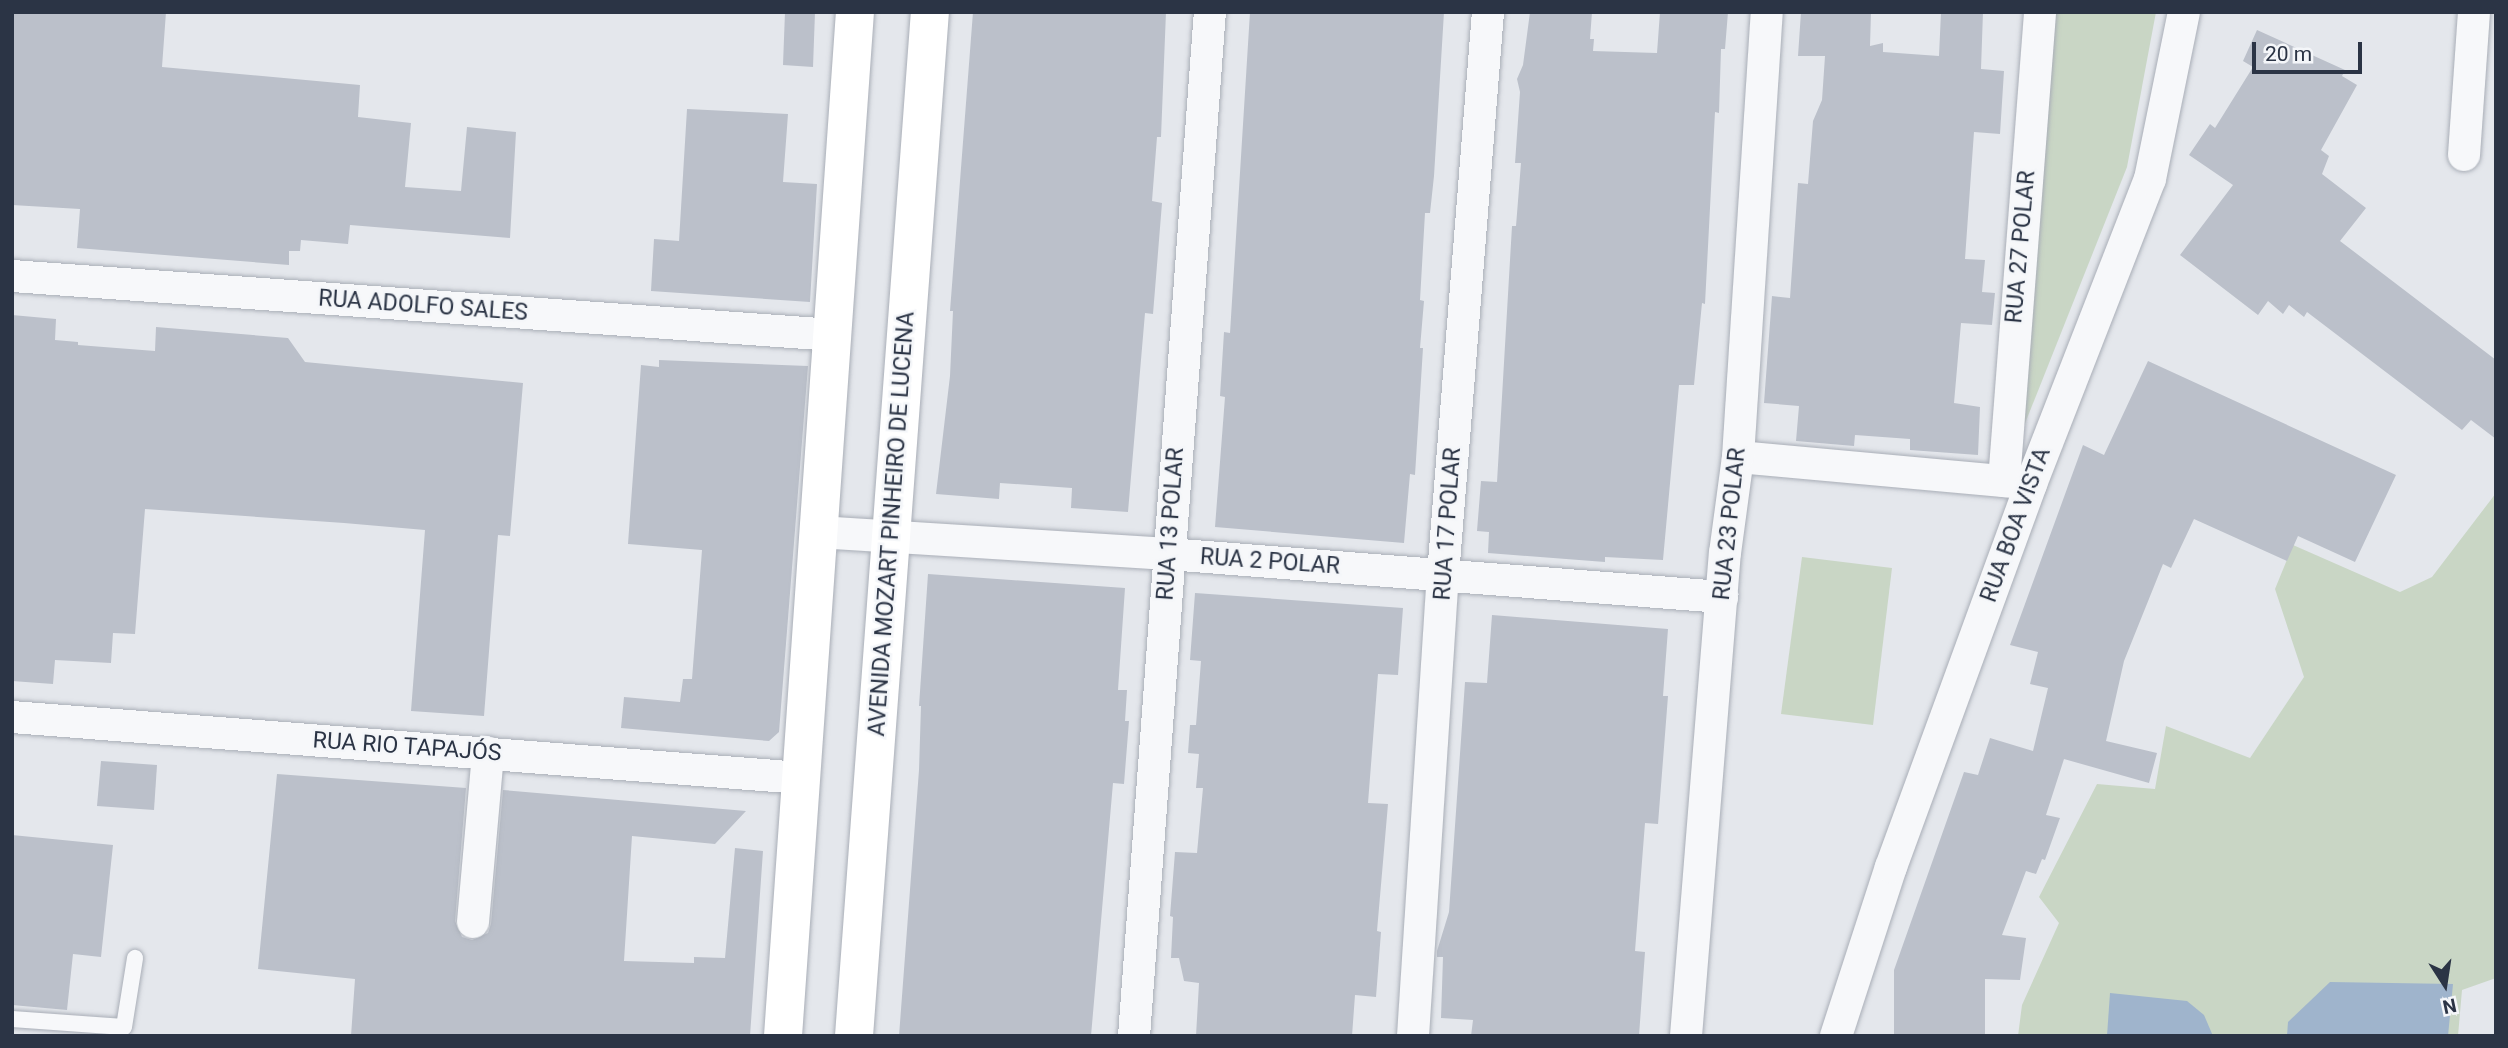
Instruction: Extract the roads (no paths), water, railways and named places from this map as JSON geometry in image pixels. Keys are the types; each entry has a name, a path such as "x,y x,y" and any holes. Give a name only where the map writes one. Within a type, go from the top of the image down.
{"main road":[{"path":"783,1036 855,12"},
{"name":"AVENIDA MOZART PINHEIRO DE LUCENA","path":"854,1036 930,12"}],"street":[{"name":"RUA 13 POLAR","path":"1135,1036 1168,554 1210,12"},
{"name":"RUA 17 POLAR","path":"1413,1036 1444,575 1488,12"},
{"name":"RUA 23 POLAR","path":"1686,1036 1722,597 1738,457 1767,12"},
{"name":"RUA 27 POLAR","path":"2017,483 2040,12"},
{"name":"RUA BOA VISTA","path":"1836,1036 2017,483 2150,180 2184,12"},
{"path":"2464,155 2474,12"},
{"name":"RUA ADOLFO SALES","path":"12,276 833,335"},
{"path":"1738,457 2017,483"},
{"name":"RUA 2 POLAR","path":"818,532 1168,554 1722,597"},
{"name":"RUA RIO TAPAJÓS","path":"12,717 801,778"},
{"path":"473,922 488,753"}],"lane":[{"path":"12,1018 124,1027 135,958"}],"water":[{"path":"2330,982 2453,984 2448,1036 2287,1036 2288,1022"},
{"path":"2110,993 2187,1001 2204,1015 2213,1036 2107,1036"}]}
